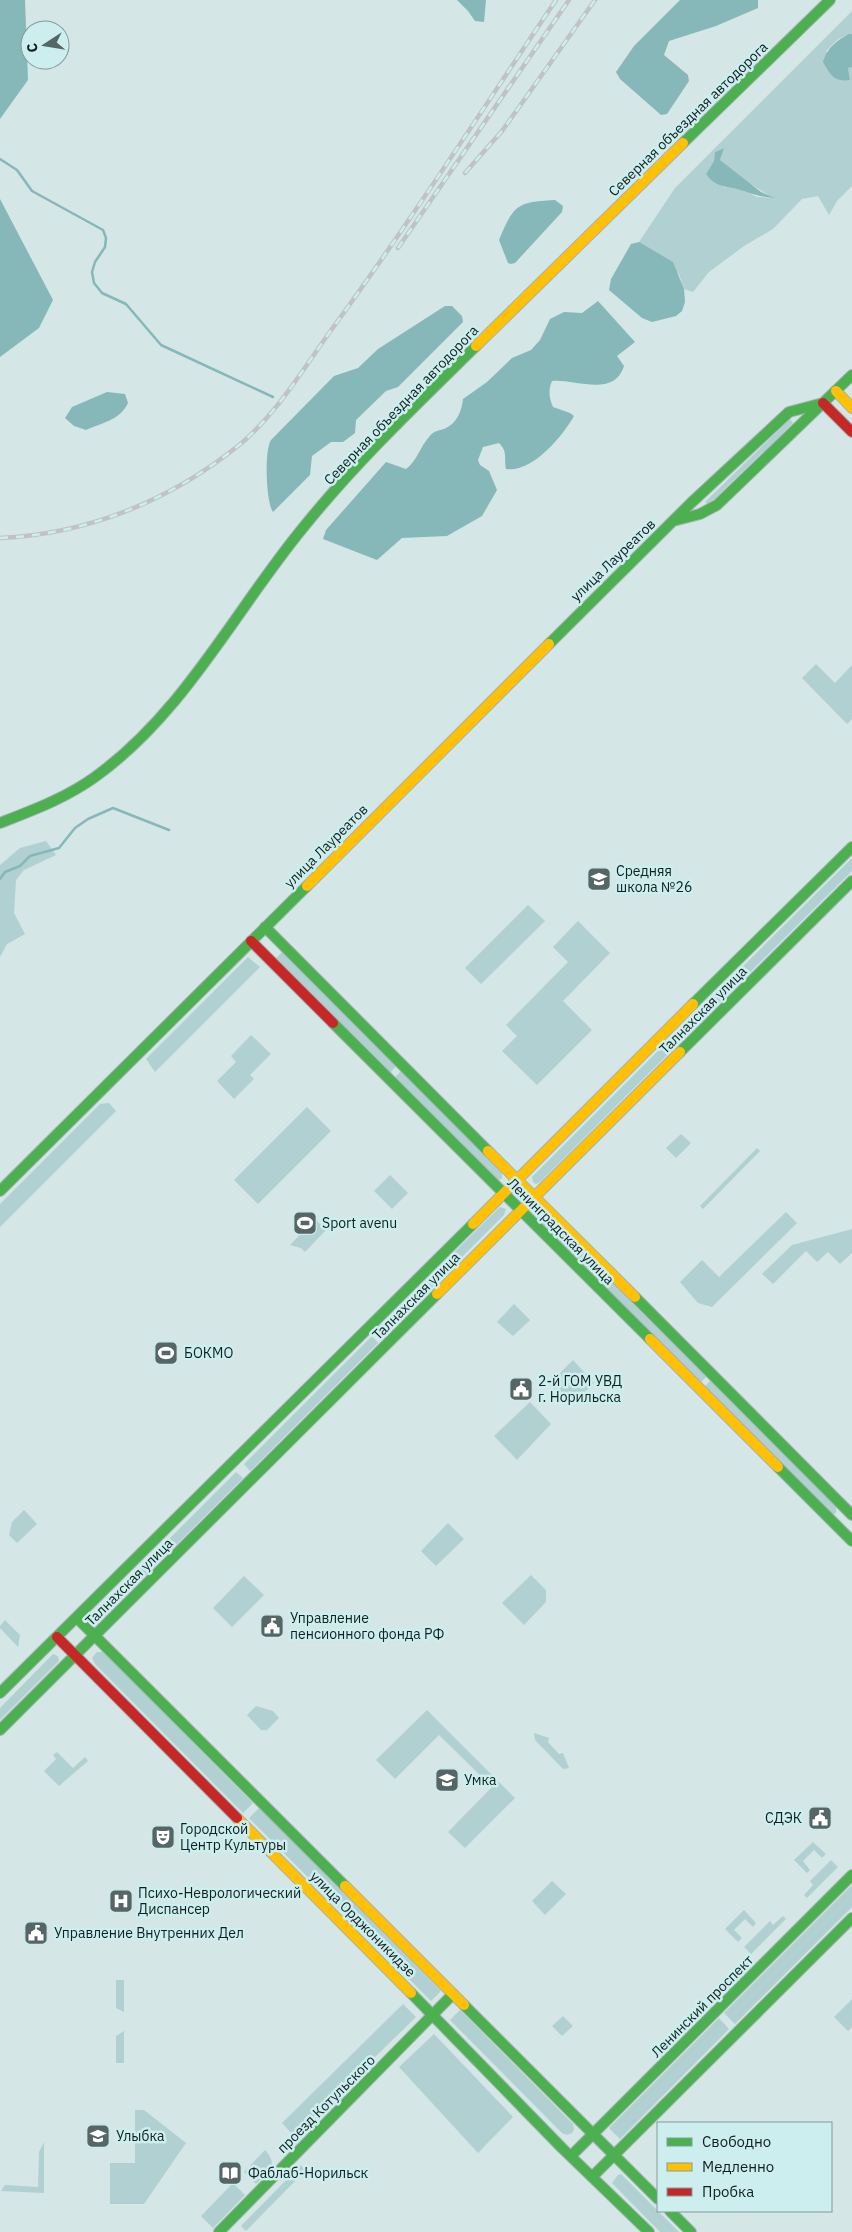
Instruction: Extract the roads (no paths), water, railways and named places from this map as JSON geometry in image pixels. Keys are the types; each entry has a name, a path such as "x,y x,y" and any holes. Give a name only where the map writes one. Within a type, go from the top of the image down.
{"street":[{"name":"Северная объездная автодорога","path":"0,823 22,817 76,790 104,772 155,726 178,700 286,548 356,466 679,146 830,0"},
{"name":"улица Лауреатов","path":"672,521 700,514 717,505 852,375"},
{"path":"836,391 852,408"},
{"name":"улица Лауреатов","path":"0,1191 672,521 773,425 795,410 823,403"},
{"path":"823,403 852,432"},
{"name":"Талнахская улица","path":"0,1693 852,847"},
{"name":"Талнахская улица","path":"0,1730 852,881"},
{"name":"Ленинградская улица","path":"266,927 850,1511"},
{"name":"Ленинградская улица","path":"251,941 851,1539"},
{"path":"835,1524 850,1511"},
{"name":"улица Орджоникидзе","path":"77,1618 657,2198"},
{"name":"улица Орджоникидзе","path":"57,1637 648,2232"},
{"name":"Ленинский проспект","path":"571,2156 852,1875"},
{"path":"592,2177 852,1918"},
{"name":"проезд Котульского","path":"219,2232 453,1994"},
{"path":"671,2212 692,2232"}],"waterway":[{"path":"0,159 17,170 32,191 103,230 106,238 105,247 95,262 92,272 94,283 102,293 126,304 161,345 273,397"},
{"path":"0,879 5,872 20,866 30,856 59,848 75,828 88,819 113,808 169,830"}],"railway":[{"path":"0,538 65,530 96,522 126,511 156,498 212,466 252,433 289,390 361,289 556,0"},
{"path":"398,248 569,0"},
{"path":"465,173 502,131 595,0"}],"place":[{"name":"Средняя школа №26","path":"599,879"},
{"name":"Sport avenu","path":"305,1223"},
{"name":"БОКМО","path":"166,1353"},
{"name":"2-й ГОМ УВД г. Норильска","path":"521,1389"},
{"name":"Управление пенсионного фонда РФ","path":"272,1626"},
{"name":"Умка","path":"447,1780"},
{"name":"СДЭК","path":"820,1818"},
{"name":"Городской Центр Культуры","path":"163,1837"},
{"name":"Психо-Неврологический Диспансер","path":"121,1901"},
{"name":"Управление Внутренних Дел","path":"36,1933"},
{"name":"Улыбка","path":"98,2136"},
{"name":"Фаблаб-Норильск","path":"230,2173"}]}
